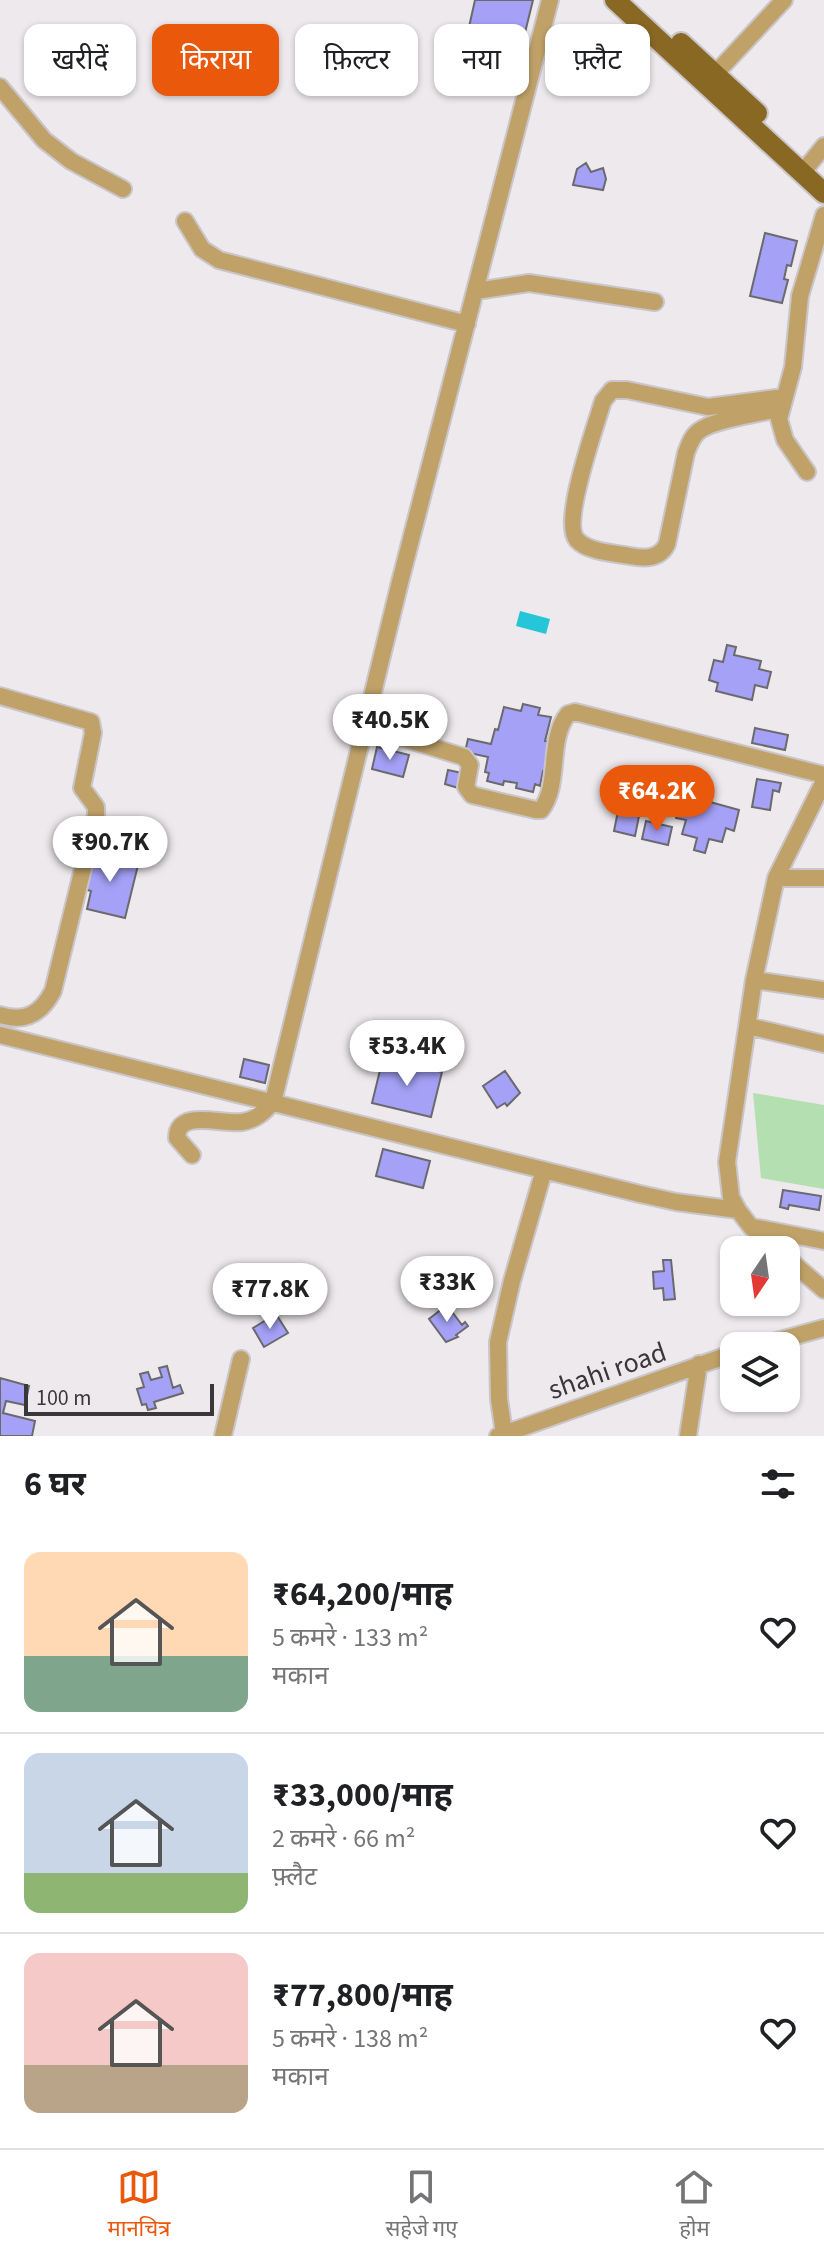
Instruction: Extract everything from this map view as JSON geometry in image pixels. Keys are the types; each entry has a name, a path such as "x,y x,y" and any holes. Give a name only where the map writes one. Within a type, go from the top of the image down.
{"main road":[{"path":"615,0 812,171"},
{"path":"633,0 716,73 812,171 824,193"}],"street":[{"path":"192,1155 177,1138 178,1127 184,1122 240,1122 262,1114 273,1102 364,726 550,0"},
{"path":"716,73 784,0"},
{"path":"0,87 44,140 71,161 123,189"},
{"path":"812,171 824,146"},
{"path":"807,472 781,431 782,402 794,358 800,296 824,215"},
{"path":"185,221 202,249 219,260 467,324"},
{"path":"476,291 529,283 655,302"},
{"path":"612,390 627,390 708,407 782,402 713,424 699,431 692,439 686,453 667,544 657,556 637,558 604,551 585,546 575,538 571,530 576,497 603,401 612,390"},
{"path":"0,696 91,722 93,733 82,788 96,807 53,991 40,1010 29,1017 19,1019 0,1015"},
{"path":"364,726 464,757 470,765 466,787 472,795 536,810 541,810 547,799 561,726 568,714 575,712 824,778 776,878 754,980 727,1162 731,1197 751,1227 762,1236"},
{"path":"776,878 824,878"},
{"path":"754,980 824,990"},
{"path":"748,1026 824,1044"},
{"path":"2,1039 273,1102 676,1202 738,1210"},
{"path":"500,1435 498,1342 544,1170"},
{"path":"751,1227 824,1241"},
{"path":"800,1269 824,1290"},
{"path":"800,1335 824,1328"},
{"name":"shahi road","path":"500,1435 720,1357"},
{"path":"223,1436 241,1359"},
{"path":"688,1436 699,1364"}],"green space":[{"path":"753,1093 824,1105 824,1189 761,1178"}],"water":[{"path":"520,611 550,619 546,634 516,626"}],"building":[{"path":"475,0 533,0 527,24 470,24"},
{"path":"586,163 591,172 603,168 606,179 603,190 573,185 577,169"},
{"path":"765,233 797,241 791,266 787,265 784,279 788,280 782,303 750,296"},
{"path":"727,645 736,647 734,655 761,661 759,669 771,672 767,688 755,685 752,700 716,691 718,683 709,680 714,660 723,662"},
{"path":"523,704 540,708 538,715 551,717 545,741 550,742 546,757 552,757 548,773 543,771 540,786 535,784 533,792 516,788 517,783 504,781 503,785 487,781 488,757 465,752 468,739 491,744 504,707 521,711"},
{"path":"755,728 788,735 785,750 752,743"},
{"path":"377,747 409,755 403,777 372,769"},
{"path":"448,770 462,773 458,788 445,784"},
{"path":"757,779 781,783 779,792 773,790 770,810 752,807"},
{"path":"692,797 739,810 734,831 726,828 722,842 709,839 705,853 694,850 697,838 682,834 686,820 676,818 679,804 689,807"},
{"path":"618,811 639,816 635,836 614,831"},
{"path":"646,821 672,827 668,845 642,839"},
{"path":"101,852 139,861 125,918 87,909 91,891 80,888 87,863 97,865"},
{"path":"383,1058 442,1072 431,1117 372,1103"},
{"path":"244,1059 269,1065 265,1083 240,1077"},
{"path":"505,1071 520,1093 507,1106 505,1103 497,1108 483,1086"},
{"path":"383,1149 430,1161 423,1188 376,1176"},
{"path":"783,1190 821,1196 819,1210 789,1205 788,1209 780,1207"},
{"path":"663,1260 671,1260 675,1299 664,1300 663,1288 654,1289 653,1272 664,1271"},
{"path":"447,1305 462,1325 465,1322 468,1326 456,1335 458,1337 446,1342 429,1319"},
{"path":"276,1314 288,1333 264,1347 253,1328"},
{"path":"167,1366 173,1388 180,1385 183,1393 154,1402 156,1408 148,1410 146,1404 142,1405 137,1389 144,1387 140,1374 148,1372 151,1380 162,1377 159,1368"},
{"path":"0,1378 29,1386 25,1405 6,1401 3,1413 35,1421 32,1436 0,1436"}]}
